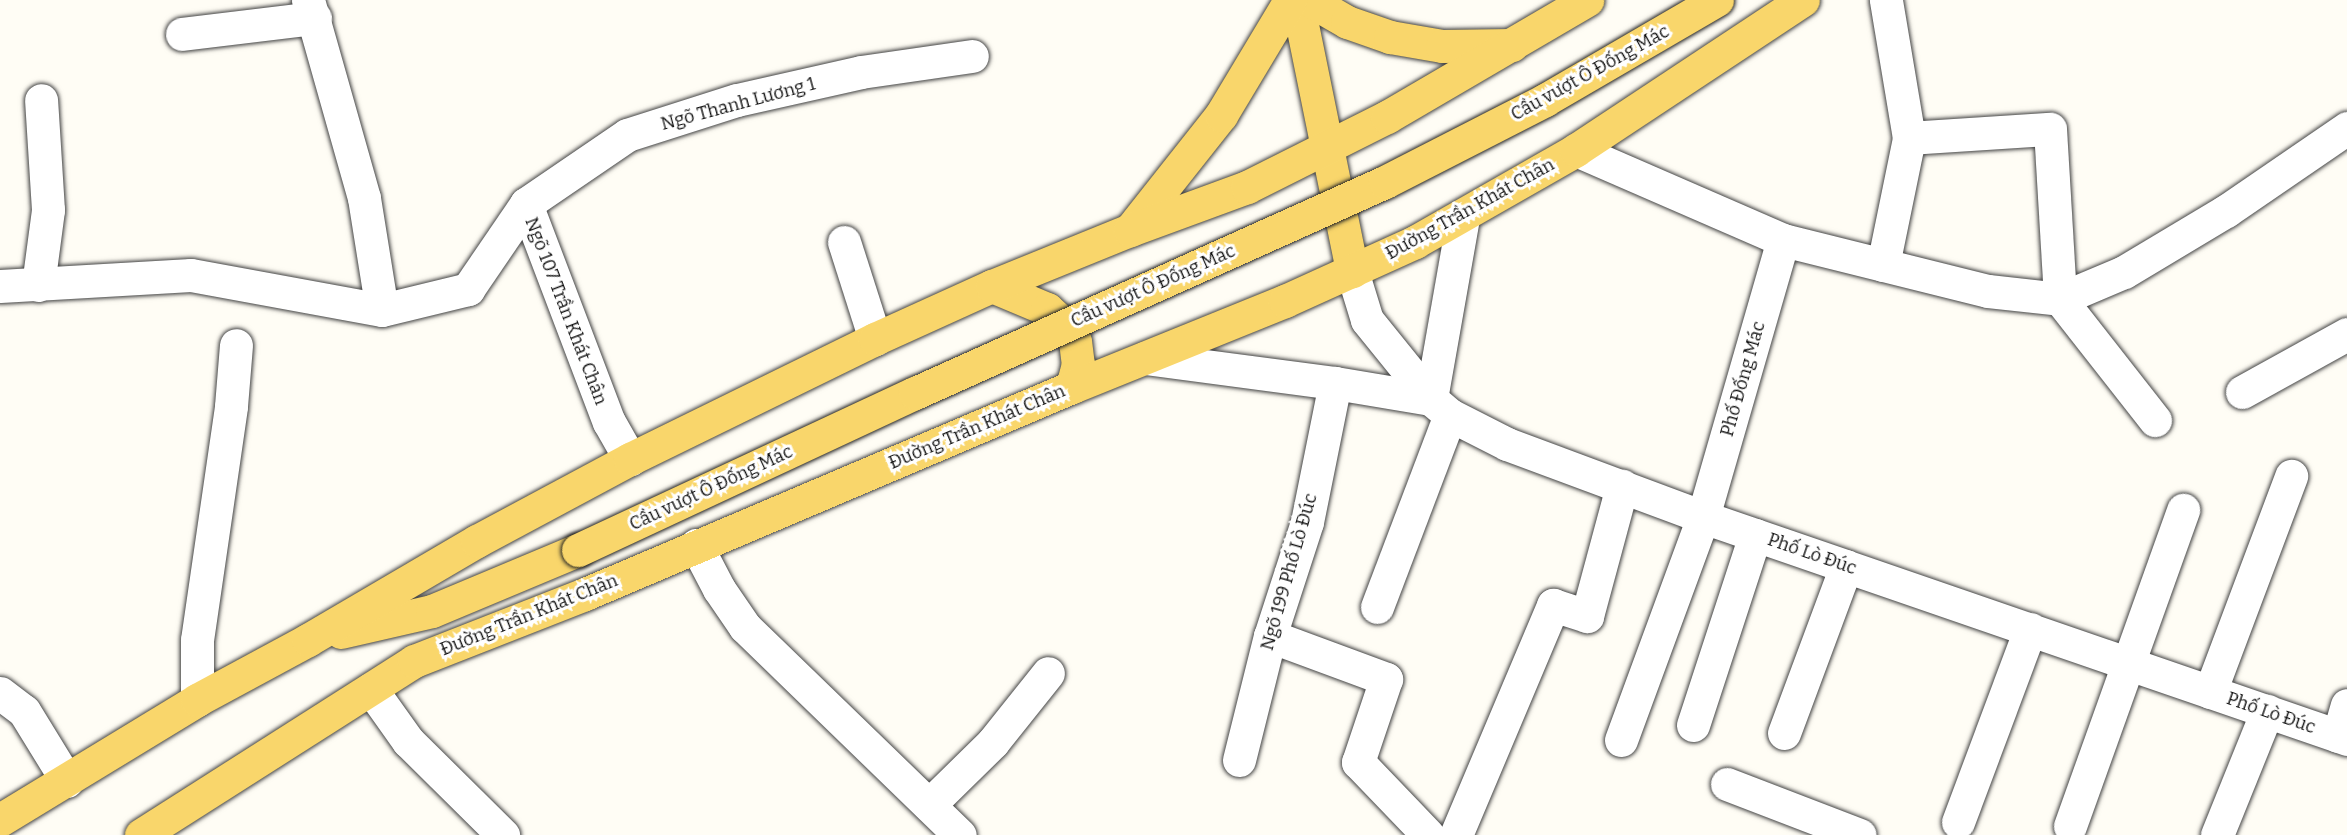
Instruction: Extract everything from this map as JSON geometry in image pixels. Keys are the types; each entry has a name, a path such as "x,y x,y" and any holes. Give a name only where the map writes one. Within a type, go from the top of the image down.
{"main road":[{"path":"1130,230 1221,115 1290,0"},
{"path":"1297,0 1352,271"},
{"path":"1309,0 1347,22 1390,37 1442,46 1514,45"},
{"path":"0,820 197,700 308,640 477,541 630,459 875,339 992,286 1130,230 1247,187 1327,149 1514,45 1587,0"},
{"name":"Cầu vượt Ô Đống Mác","path":"308,640 432,611 578,550 915,393 1385,182 1545,100 1717,0"},
{"name":"Đường Trần Khát Chân","path":"156,831 414,661 585,594 696,545 1352,271 1463,216 1576,150 1803,0"},
{"path":"992,286 1047,309 1066,326 1074,341 1078,364 1072,387"},
{"name":"Cầu vượt Ô Đống Mác","path":"414,661 578,550"}],"street":[{"path":"1883,265 1909,138 1886,0"},
{"path":"2,291 39,285 191,275 382,310 364,198 312,9 182,34"},
{"name":"Ngõ Thanh Lương 1","path":"526,204 627,135 737,100 838,77 972,56"},
{"path":"39,285 48,210 41,100"},
{"path":"1576,150 1783,240 1988,291 2060,299 2124,272 2226,211 2347,128"},
{"path":"1909,138 2050,129 2060,299 2155,420"},
{"name":"Ngõ 107 Trần Khát Chân","path":"382,310 468,290 526,204"},
{"name":"Ngõ 107 Trần Khát Chân","path":"526,204 609,422 630,459"},
{"path":"1377,607 1440,407 1463,216"},
{"name":"Phố Đống Mác","path":"1621,740 1703,517 1783,240"},
{"path":"844,242 875,339"},
{"name":"Phố Lò Đúc","path":"1352,271 1367,320 1440,407 1507,444 1703,517 2343,738"},
{"path":"2242,392 2347,334"},
{"path":"197,700 197,640 231,406 236,345"},
{"path":"1145,358 1335,383 1440,407"},
{"name":"Ngõ 199 Phố Lò Đúc","path":"1239,760 1270,636 1307,522 1335,383"},
{"path":"2210,692 2291,476"},
{"path":"1456,835 1553,605 1587,616 1622,486"},
{"path":"2070,826 2183,510"},
{"path":"1693,725 1755,535"},
{"path":"696,545 719,589 745,627 960,835"},
{"path":"1784,732 1846,566"},
{"path":"1958,822 2030,629"},
{"path":"1270,636 1386,679 1358,762 1428,835"},
{"path":"929,805 993,742 1048,673"},
{"path":"371,689 408,741 496,833"},
{"path":"0,693 24,711 67,781"},
{"path":"2343,738 2347,705"},
{"path":"2217,835 2267,711"},
{"path":"1727,784 1860,835"}]}
